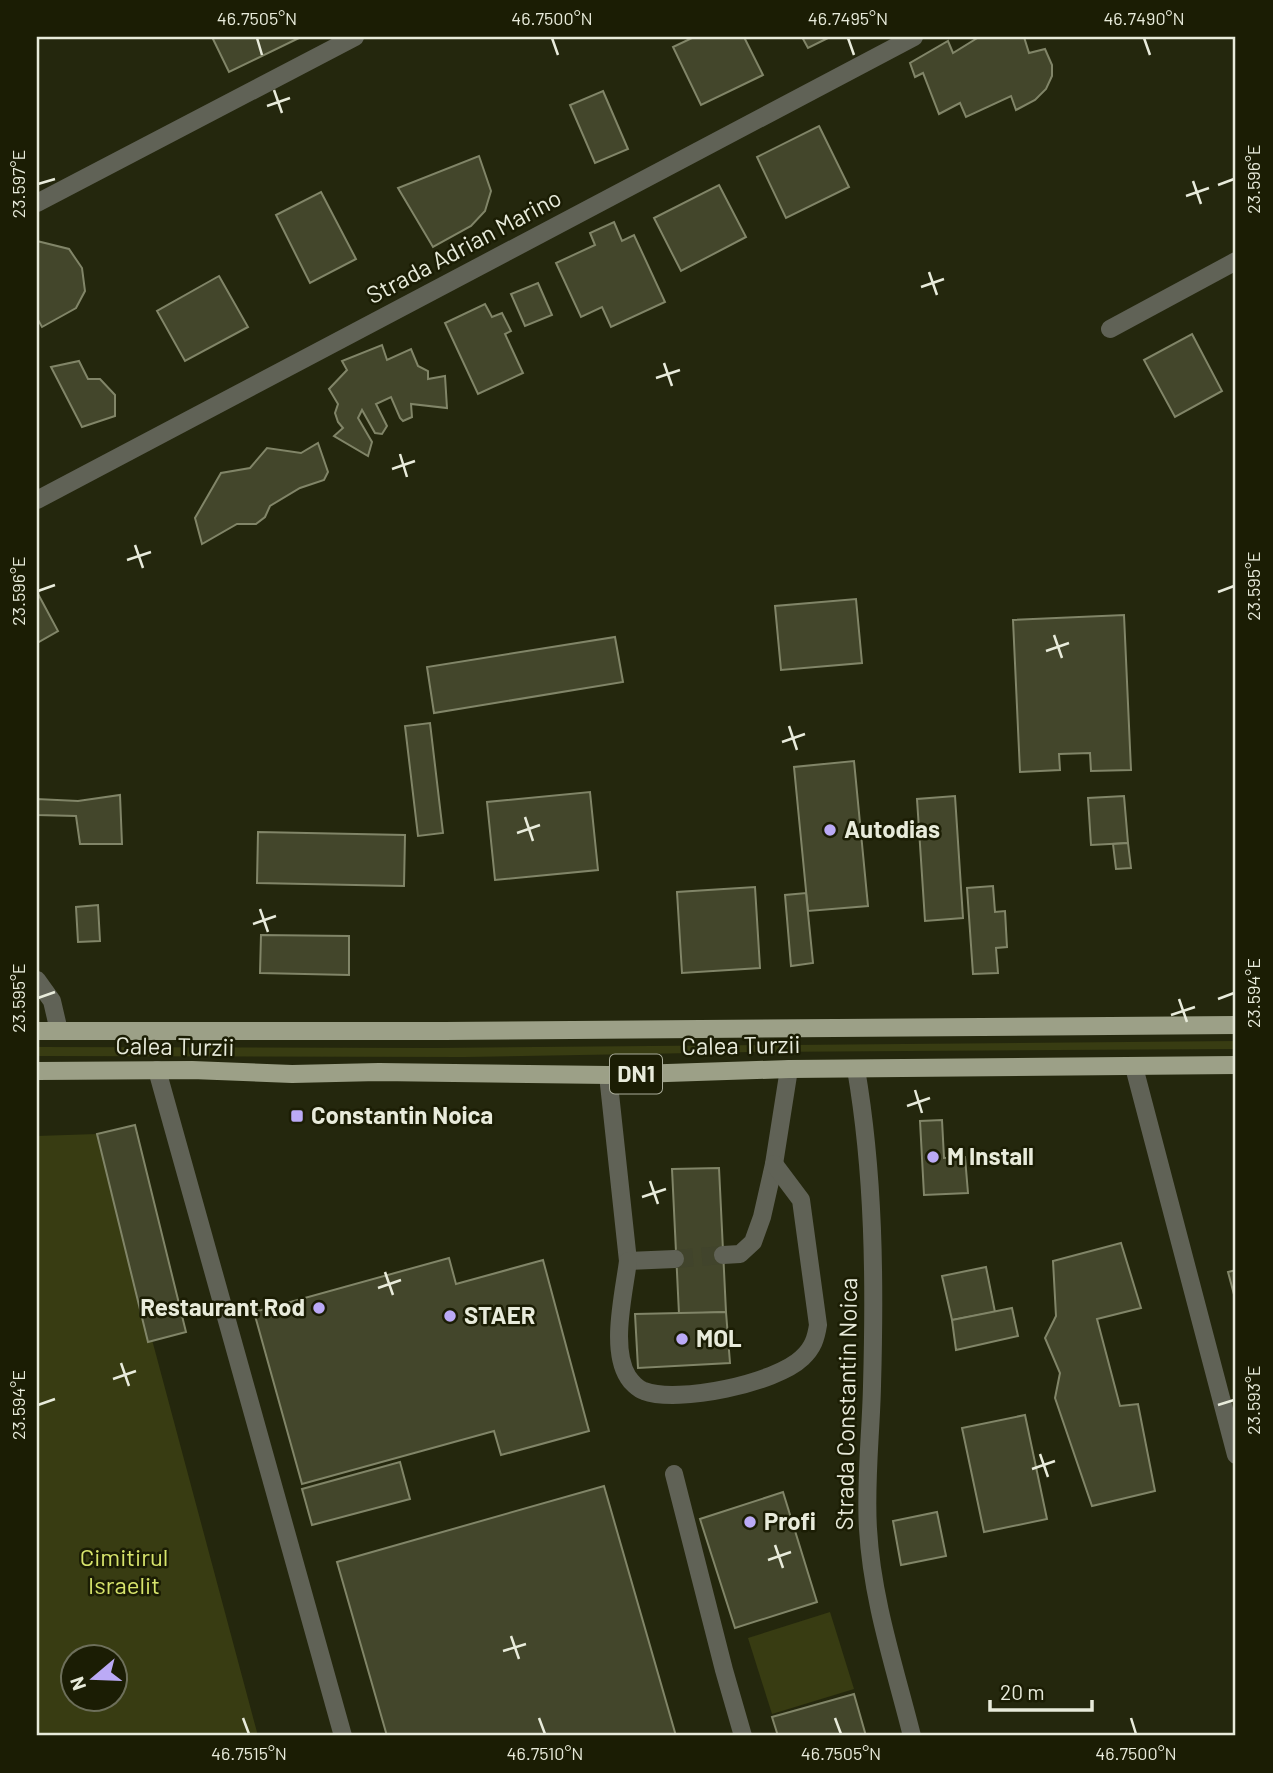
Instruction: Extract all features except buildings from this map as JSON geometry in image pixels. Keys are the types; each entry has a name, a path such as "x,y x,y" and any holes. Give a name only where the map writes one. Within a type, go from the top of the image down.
{"main road":[{"name":"Calea Turzii","path":"37,1031 1236,1025"},
{"name":"Calea Turzii","path":"37,1071 608,1075 789,1069 1236,1065"}],"street":[{"path":"37,203 355,37"},
{"name":"Strada Adrian Marino","path":"37,500 914,37"},
{"path":"1110,330 1236,261"},
{"path":"37,980 52,1001 59,1031"},
{"path":"1134,1067 1236,1455"},
{"path":"723,1255 740,1254 753,1242 762,1217 774,1164 789,1069"},
{"name":"Strada Constantin Noica","path":"856,1069 862,1104 873,1227 868,1528 876,1597 912,1736"},
{"path":"157,1070 343,1736"},
{"path":"608,1075 628,1261 620,1323 621,1362 629,1379 642,1391 665,1395 702,1393 762,1380 784,1371 802,1358 815,1343 818,1325 801,1200 774,1164"},
{"path":"628,1261 675,1259"},
{"path":"674,1474 743,1736"}],"green space":[{"path":"1236,1041 1236,1049 464,1057 37,1056 37,1047 434,1048"},
{"name":"Cimitirul Israelit","path":"97,1134 258,1736 37,1736 37,1136"},
{"path":"830,1612 854,1689 772,1714 748,1638"}],"tunnel":[{"path":"675,1259 723,1255"}],"place":[{"name":"Autodias","path":"830,830"},
{"name":"Constantin Noica","path":"297,1116"},
{"name":"M Install","path":"933,1157"},
{"name":"Restaurant Rod","path":"319,1308"},
{"name":"STAER","path":"450,1316"},
{"name":"MOL","path":"682,1339"},
{"name":"Profi","path":"750,1522"}]}
